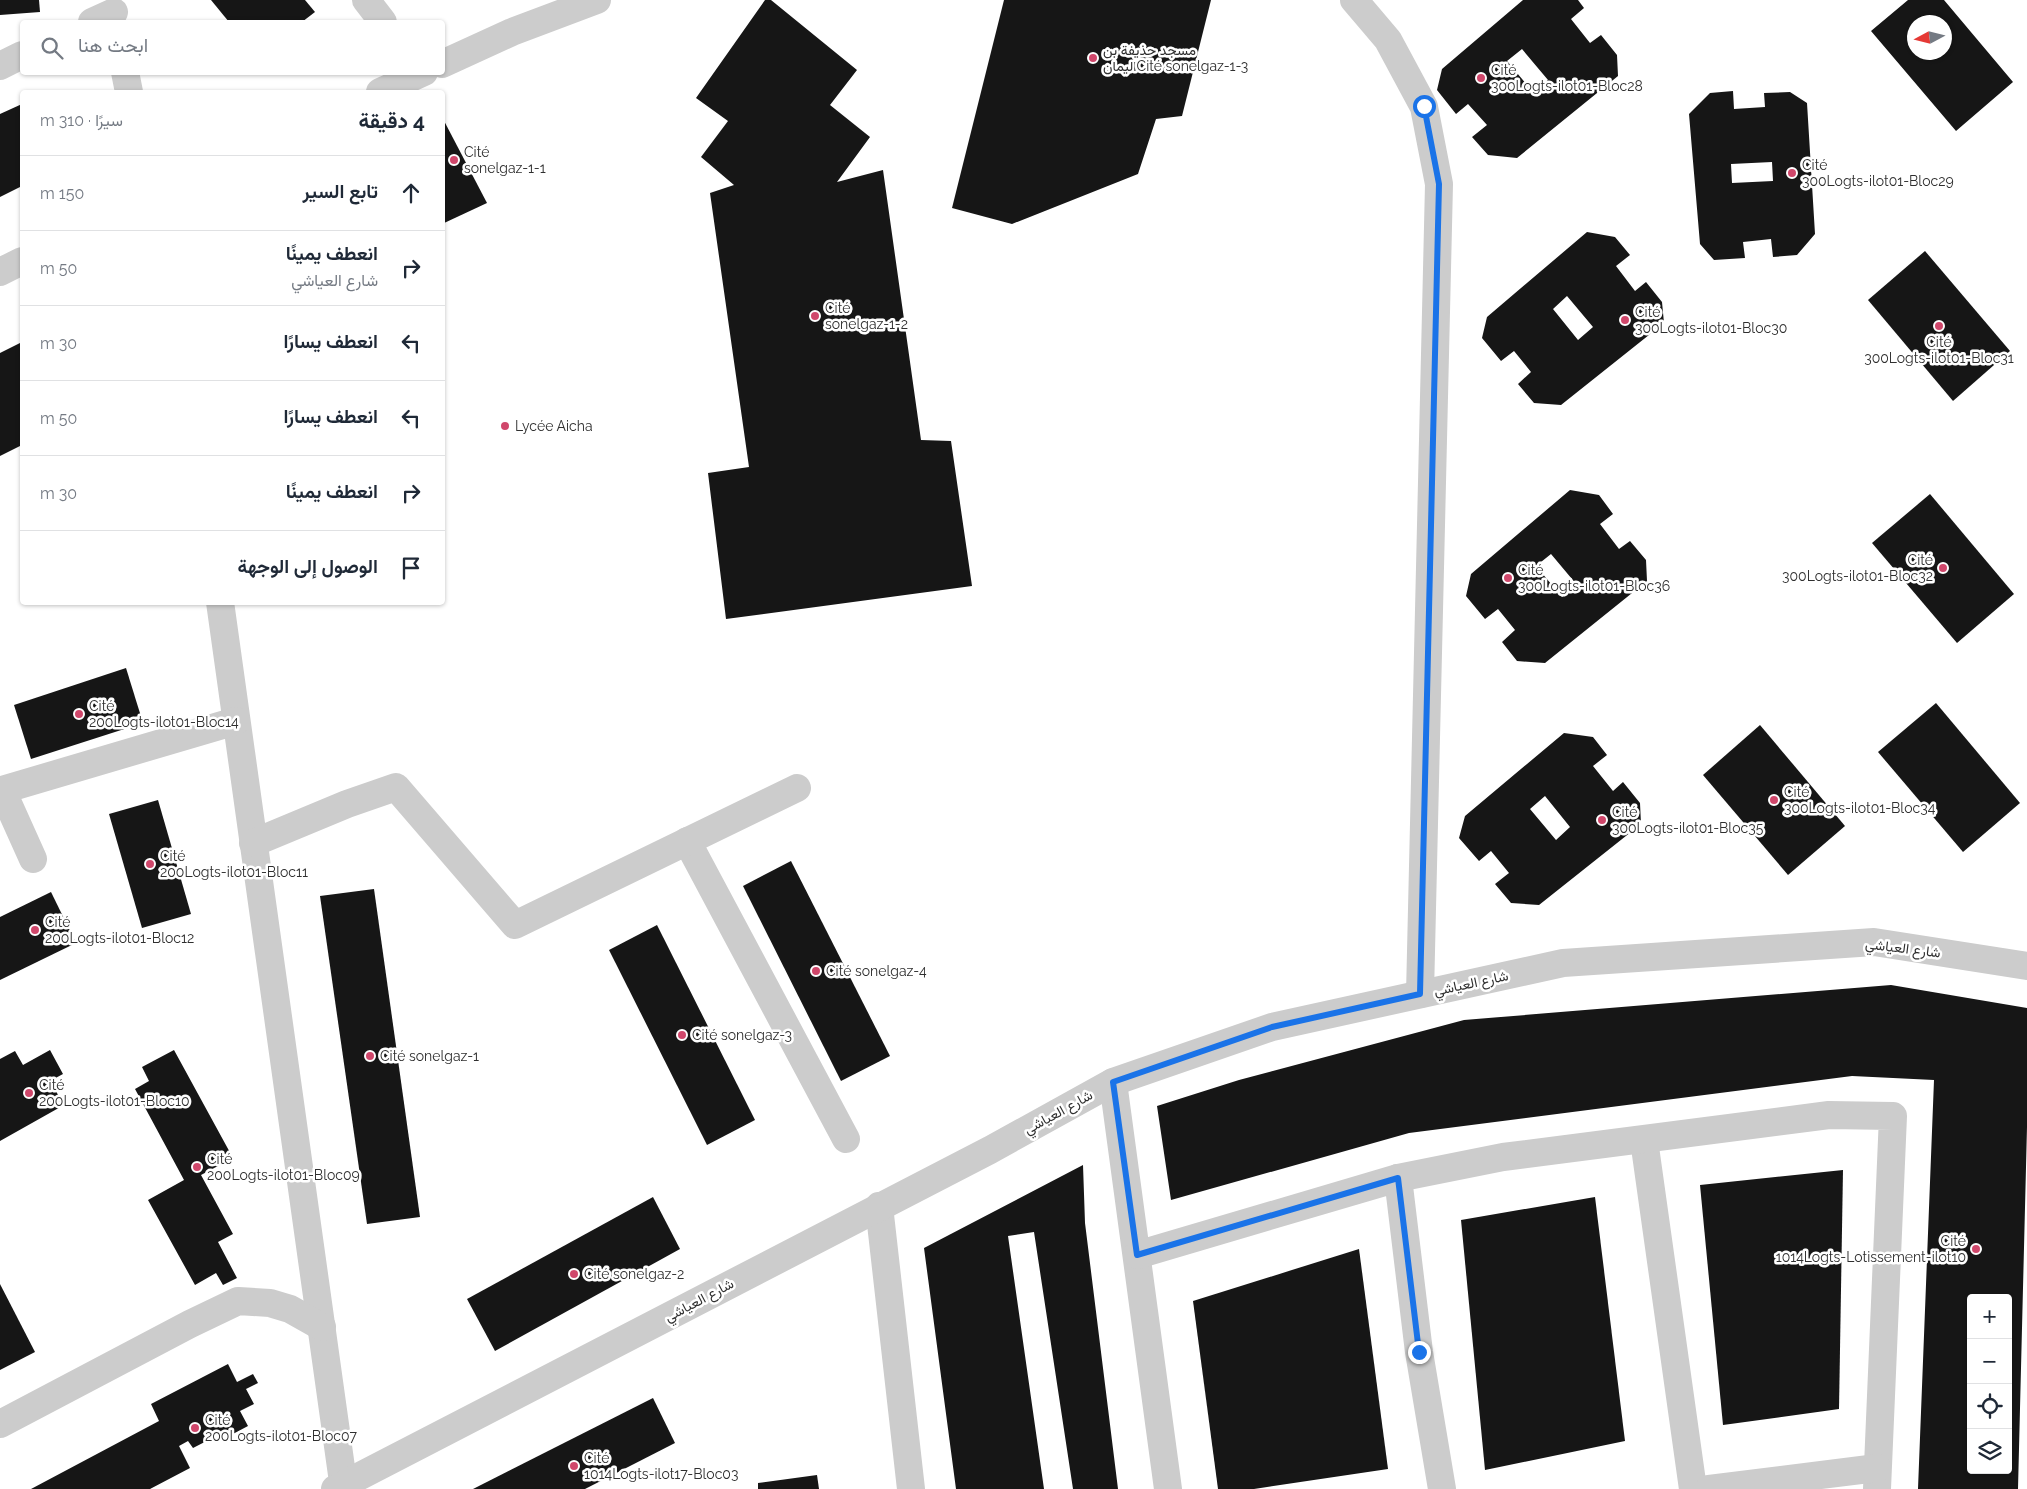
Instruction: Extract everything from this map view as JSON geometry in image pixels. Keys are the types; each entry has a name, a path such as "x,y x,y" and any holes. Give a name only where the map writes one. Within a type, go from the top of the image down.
{"street":[{"path":"366,0 381,20"},
{"path":"445,63 512,32 598,0"},
{"path":"1354,0 1388,40 1424,106 1439,184 1420,994"},
{"path":"0,66 20,57"},
{"path":"126,75 129,90"},
{"path":"384,90 418,75"},
{"path":"0,272 20,262"},
{"path":"220,605 322,1327 341,1487"},
{"path":"33,859 2,790 236,721"},
{"path":"253,843 348,804 396,787 515,925 797,788"},
{"path":"687,841 846,1139"},
{"name":"شارع العياشي","path":"341,1487 990,1150 1113,1082 1272,1027 1563,962 1874,942 2027,966"},
{"path":"1113,1082 1168,1489"},
{"path":"1137,1255 1398,1178 1502,1157 1828,1115 1892,1116 1877,1478 1709,1489"},
{"path":"1644,1140 1692,1489"},
{"path":"1398,1178 1419,1352 1442,1489"},
{"path":"879,1206 910,1489"},
{"path":"0,1424 190,1324 238,1301 270,1303 290,1309 322,1327"}],"building":[{"path":"0,0 39,0 40,12 0,15"},
{"path":"211,0 305,0 315,12 305,20 227,20"},
{"name":"Cité sonelgaz-1-2","path":"765,0 771,0 857,70 830,105 870,137 837,182 883,170 921,440 951,441 972,586 726,619 708,473 749,467 710,193 734,185 701,157 728,121 696,98"},
{"name":"مسجد حذيفة بن اليمانCité sonelgaz-1-3","path":"1004,0 1211,0 1182,116 1156,119 1138,174 1012,224 952,208"},
{"name":"Cité 300Logts-ilot01-Bloc28","path":"1523,0 1578,0 1584,8 1571,19 1590,43 1601,35 1617,55 1618,76 1517,158 1488,155 1472,137 1487,125 1468,104 1456,114 1437,90 1442,69","holes":["1522,49 1548,80 1533,92 1507,61"]},
{"path":"1908,0 1944,0 2013,82 1956,131 1871,31"},
{"name":"Cité 300Logts-ilot01-Bloc29","path":"1733,91 1734,109 1765,107 1764,93 1790,92 1807,103 1815,234 1797,255 1773,257 1771,239 1743,242 1745,258 1714,260 1700,244 1689,114 1710,93","holes":["1772,162 1773,181 1732,183 1731,164"]},
{"path":"20,105 20,187 0,197 0,114"},
{"name":"Cité sonelgaz-1-1","path":"445,123 487,203 445,223"},
{"name":"Cité 300Logts-ilot01-Bloc30","path":"1587,232 1615,237 1630,255 1616,266 1635,291 1646,282 1662,302 1664,323 1561,405 1534,403 1518,384 1531,372 1514,351 1501,361 1482,338 1487,317","holes":["1567,296 1593,327 1578,340 1553,309"]},
{"name":"Cité 300Logts-ilot01-Bloc31","path":"1925,251 2010,351 1953,401 1868,300"},
{"path":"20,343 20,446 0,456 0,353"},
{"name":"Cité 300Logts-ilot01-Bloc36","path":"1570,490 1599,495 1613,514 1600,524 1619,549 1630,541 1646,560 1647,581 1545,663 1517,661 1502,642 1515,630 1498,609 1485,619 1466,596 1471,574","holes":["1551,554 1577,585 1562,597 1536,566"]},
{"name":"Cité 300Logts-ilot01-Bloc32","path":"1930,494 2014,594 1957,643 1872,543"},
{"name":"Cité 200Logts-ilot01-Bloc14","path":"126,668 143,723 31,759 14,705"},
{"path":"1936,703 2020,803 1963,852 1878,752"},
{"name":"Cité 300Logts-ilot01-Bloc34","path":"1760,725 1845,826 1788,875 1703,775"},
{"name":"Cité 300Logts-ilot01-Bloc35","path":"1564,733 1593,737 1607,755 1593,766 1613,791 1623,782 1640,803 1641,824 1539,905 1511,903 1495,884 1509,873 1491,851 1479,861 1459,838 1465,816","holes":["1545,796 1570,827 1556,840 1530,809"]},
{"name":"Cité 200Logts-ilot01-Bloc11","path":"158,800 191,914 142,928 109,814"},
{"name":"Cité sonelgaz-4","path":"791,861 890,1056 841,1081 743,886"},
{"name":"Cité sonelgaz-1","path":"374,889 420,1217 367,1224 320,896"},
{"name":"Cité 200Logts-ilot01-Bloc12","path":"51,892 76,943 0,980 0,917"},
{"name":"Cité sonelgaz-3","path":"657,925 755,1120 707,1145 609,950"},
{"name":"Cité 1014Logts-Lotissement-ilot10","path":"1891,985 2027,1008 2027,1127 2018,1489 1918,1489 1934,1080 1852,1076 1409,1133 1171,1200 1157,1106 1239,1080 1464,1020"},
{"name":"Cité 200Logts-ilot01-Bloc10","path":"50,1050 63,1074 50,1081 64,1105 0,1141 0,1059 15,1051 23,1065"},
{"name":"Cité 200Logts-ilot01-Bloc09","path":"174,1050 233,1158 201,1175 233,1234 218,1242 237,1278 223,1285 216,1273 195,1285 148,1200 184,1180 135,1089 149,1081 142,1067"},
{"path":"1083,1165 1085,1223 1118,1489 1073,1489 1034,1232 1008,1236 1044,1489 956,1489 924,1248"},
{"path":"1843,1170 1839,1409 1723,1425 1700,1185"},
{"name":"Cité sonelgaz-2","path":"653,1197 680,1249 495,1351 467,1299"},
{"path":"1595,1197 1625,1441 1485,1470 1461,1220"},
{"path":"1359,1249 1388,1469 1254,1489 1218,1489 1193,1301"},
{"path":"0,1284 35,1352 0,1370"},
{"name":"Cité 200Logts-ilot01-Bloc07","path":"228,1364 237,1382 253,1374 258,1383 246,1389 254,1404 240,1411 248,1426 231,1435 228,1430 193,1448 188,1441 179,1446 190,1468 150,1489 31,1489 159,1421 151,1404"},
{"name":"Cité 1014Logts-ilot17-Bloc03","path":"653,1398 675,1443 585,1489 473,1489"},
{"path":"817,1475 819,1489 758,1489 758,1483"}],"place":[{"name":"مسجد حذيفة بن اليمانCité sonelgaz-1-3","path":"1093,58"},
{"name":"Cité 300Logts-ilot01-Bloc28","path":"1481,78"},
{"name":"Cité sonelgaz-1-1","path":"454,160"},
{"name":"Cité 300Logts-ilot01-Bloc29","path":"1792,173"},
{"name":"Cité sonelgaz-1-2","path":"815,316"},
{"name":"Cité 300Logts-ilot01-Bloc30","path":"1625,320"},
{"name":"Cité 300Logts-ilot01-Bloc31","path":"1939,326"},
{"name":"Lycée Aicha","path":"505,426"},
{"name":"Cité 300Logts-ilot01-Bloc32","path":"1943,568"},
{"name":"Cité 300Logts-ilot01-Bloc36","path":"1508,578"},
{"name":"Cité 200Logts-ilot01-Bloc14","path":"79,714"},
{"name":"Cité 300Logts-ilot01-Bloc34","path":"1774,800"},
{"name":"Cité 300Logts-ilot01-Bloc35","path":"1602,820"},
{"name":"Cité 200Logts-ilot01-Bloc11","path":"150,864"},
{"name":"Cité 200Logts-ilot01-Bloc12","path":"35,930"},
{"name":"Cité sonelgaz-4","path":"816,971"},
{"name":"Cité sonelgaz-3","path":"682,1035"},
{"name":"Cité sonelgaz-1","path":"370,1056"},
{"name":"Cité 200Logts-ilot01-Bloc10","path":"29,1093"},
{"name":"Cité 200Logts-ilot01-Bloc09","path":"197,1167"},
{"name":"Cité 1014Logts-Lotissement-ilot10","path":"1976,1249"},
{"name":"Cité sonelgaz-2","path":"574,1274"},
{"name":"Cité 200Logts-ilot01-Bloc07","path":"195,1428"},
{"name":"Cité 1014Logts-ilot17-Bloc03","path":"574,1466"}],"route":[{"path":"1419,1352 1398,1178 1137,1255 1113,1082 1272,1027 1420,994 1439,184 1424,106"}]}
